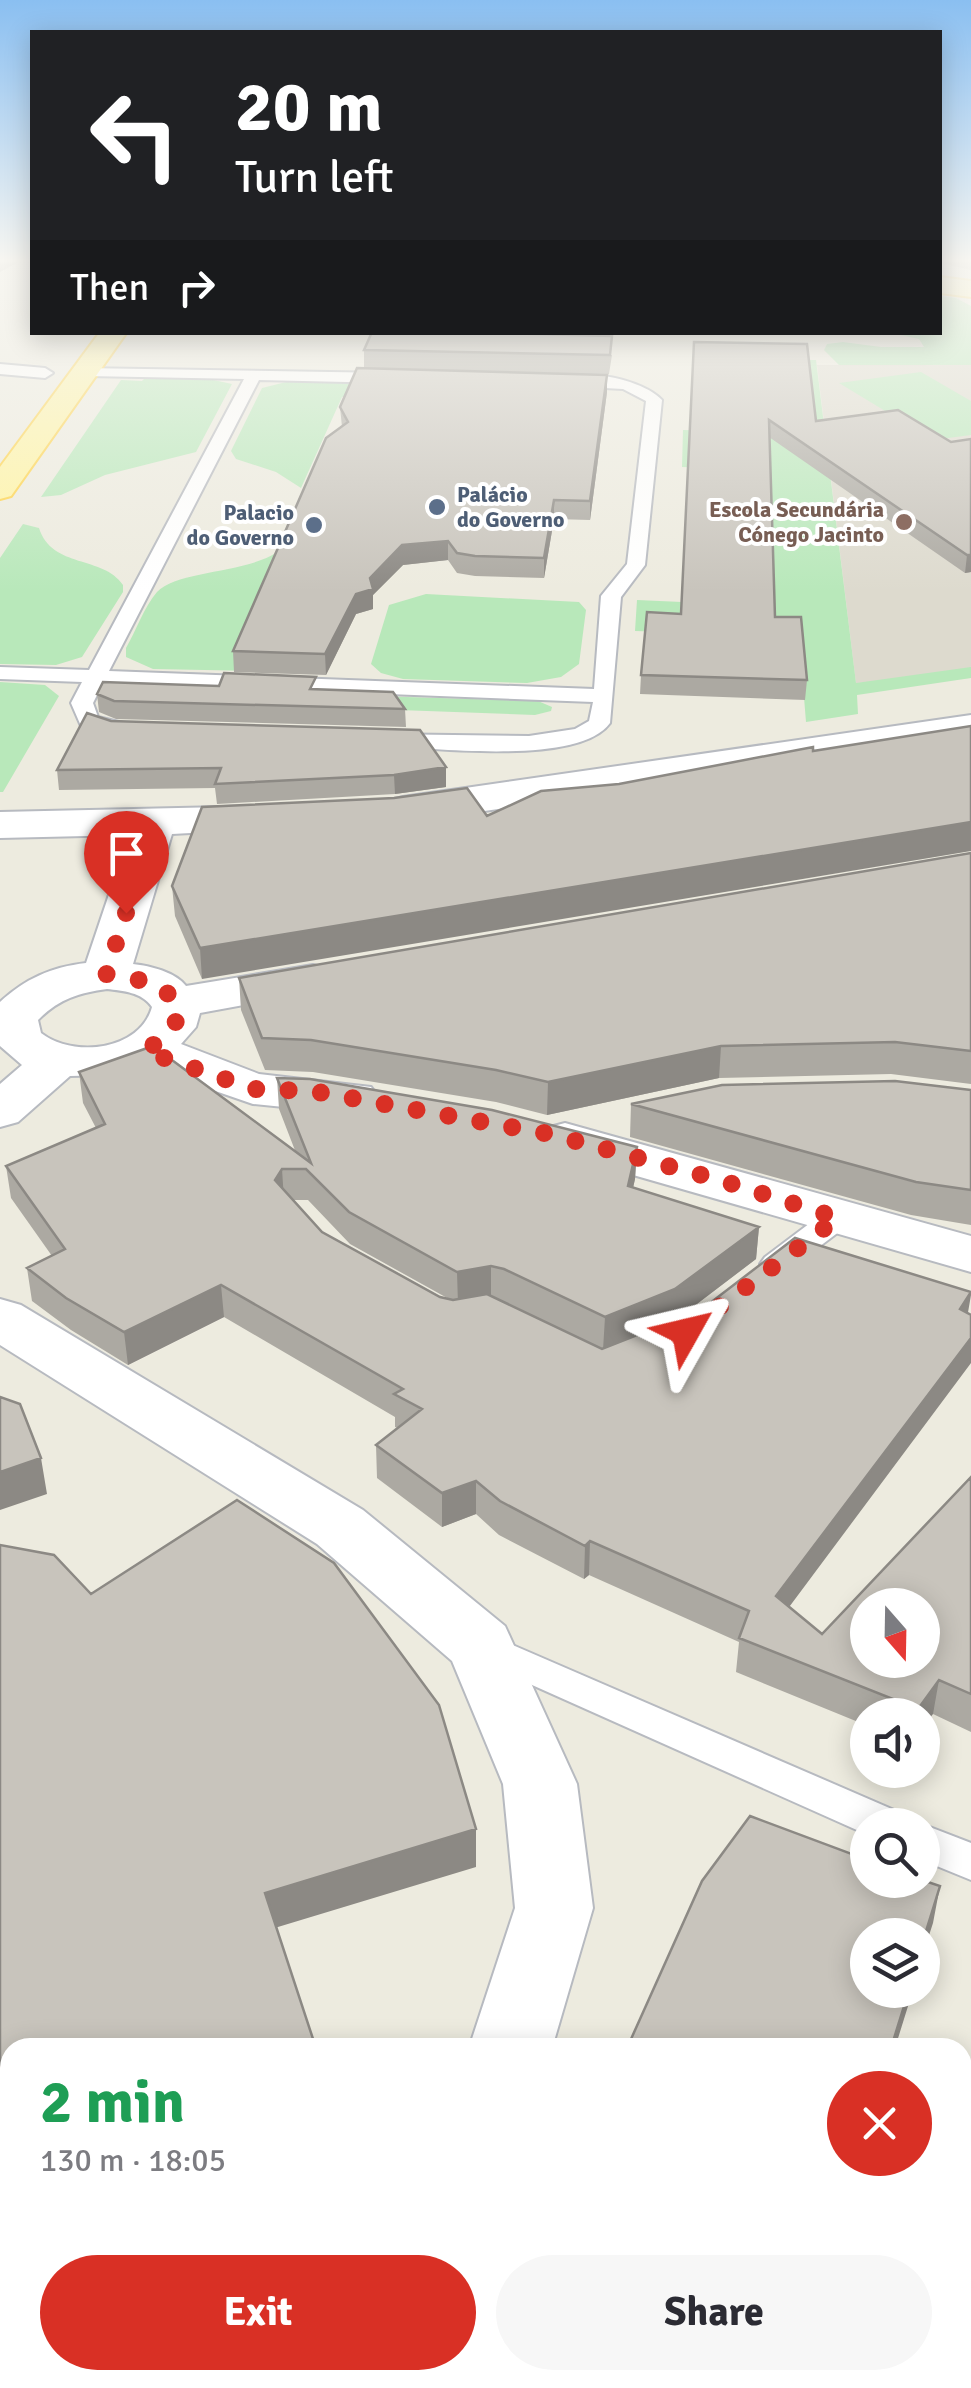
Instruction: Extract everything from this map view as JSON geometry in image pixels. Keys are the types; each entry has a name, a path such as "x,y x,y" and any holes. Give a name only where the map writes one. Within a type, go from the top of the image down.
{"main road":[{"path":"22,400 48,369"},
{"path":"0,489 87,371"}],"street":[{"path":"359,814 459,803 971,727"},
{"path":"0,825 302,818"},
{"path":"106,974 155,821"},
{"path":"177,1002 352,972"},
{"path":"106,974 152,982 177,1002 179,1015 174,1028 144,1051 88,1063 37,1054 21,1044 13,1032 13,1017 37,992 57,982 106,974"},
{"path":"144,1051 254,1089 312,1091 404,1107"},
{"path":"0,1111 59,1060"},
{"path":"644,1114 531,1130 720,1180 838,1218 971,1254"},
{"path":"0,1318 340,1527 480,1646 540,1784 554,1908 513,2038"}],"lane":[{"path":"5,369 45,373"},
{"path":"87,371 412,378"},
{"path":"132,730 97,724 84,716 82,702 254,375"},
{"path":"370,739 562,740 596,727 602,718 611,596 636,565 654,400 627,386 551,381"},
{"path":"0,672 604,696"},
{"path":"342,708 350,686"},
{"path":"746,1286 838,1218"},
{"path":"480,1646 850,1809"},
{"path":"940,1849 971,1862"}],"shaded area":[{"name":"Escola Secundária Cónego Jacinto","path":"818,369 971,369 971,678 856,683"}],"green space":[{"path":"800,369 817,369 856,683 971,667 971,678 857,695 858,714 806,722 799,636 635,631 637,600 682,602 684,537 761,538 769,470 682,467 683,430 769,432"},
{"path":"921,372 971,401 971,435 933,440 839,383"},
{"path":"146,377 209,379 232,384 196,452 105,475 61,495 41,497 121,380 142,381"},
{"path":"290,381 369,384 387,398 342,397 301,488 276,472 236,459 231,451 262,388"},
{"path":"23,524 39,528 55,550 103,569 123,585 123,592 82,657 56,665 0,664 0,558"},
{"path":"277,552 306,672 153,669 126,657 126,648 148,605 167,585 248,564"},
{"path":"426,594 579,602 586,610 579,664 561,677 527,683 403,679 381,673 371,664 389,605"},
{"path":"0,682 45,685 59,696 3,792 0,792"},
{"path":"375,696 538,701 552,707 551,711 535,715 371,709"}],"building":[{"path":"356,369 607,375 590,501 554,500 544,558 457,553 448,541 402,545 370,578 373,589 356,594 325,654 233,651 326,438 348,422 340,407"},
{"path":"693,369 810,369 816,421 898,410 951,442 971,439 971,555 967,555 769,420 775,617 801,617 807,680 641,675 647,612 681,614"},
{"path":"224,673 316,677 310,689 393,692 405,709 114,701 97,694 103,682 219,686"},
{"path":"87,713 111,721 420,730 446,767 394,775 215,784 221,768 57,770"},
{"path":"971,726 971,822 200,948 172,886 202,807 394,798 467,788 487,816 541,791 619,784 813,747 813,751"},
{"path":"971,853 971,1051 895,1042 721,1046 548,1082 311,1040 262,1038 239,978"},
{"path":"153,1046 311,1163 277,1078 310,1079 492,1110 637,1147 628,1186 759,1227 675,1289 605,1317 504,1269 491,1266 457,1272 349,1212 306,1169 282,1169 275,1180 322,1232 440,1297 453,1300 487,1294 602,1349 701,1310 795,1238 971,1292 960,1309 971,1315 971,1338 776,1596 822,1634 850,1604 850,1678 940,1678 940,1588 866,1588 971,1477 971,1694 939,1680 926,1698 890,1698 739,1638 749,1611 590,1541 585,1546 500,1501 476,1481 442,1493 376,1445 422,1409 394,1394 403,1389 221,1285 124,1332 66,1298 27,1268 65,1249 6,1166 105,1124 79,1072"},
{"path":"895,1081 971,1090 971,1190 916,1182 631,1104 722,1085"},
{"path":"0,1397 20,1404 41,1458 0,1472"},
{"path":"237,1500 334,1563 439,1705 476,1829 265,1893 313,2038 0,2038 0,1545 54,1555 91,1594"},
{"path":"750,1816 850,1853 850,1898 936,1898 930,1918 850,1918 850,2008 903,2008 894,2038 631,2038 702,1881"}],"place":[{"name":"Palácio do Governo","path":"437,507"},
{"name":"Escola Secundária Cónego Jacinto","path":"904,522"},
{"name":"Palacio do Governo","path":"314,525"}],"route":[{"path":"126,913 106,974 152,982 177,1002 179,1015 174,1028 144,1051 254,1089 312,1091 550,1134 720,1180 838,1218 686,1332"}]}
